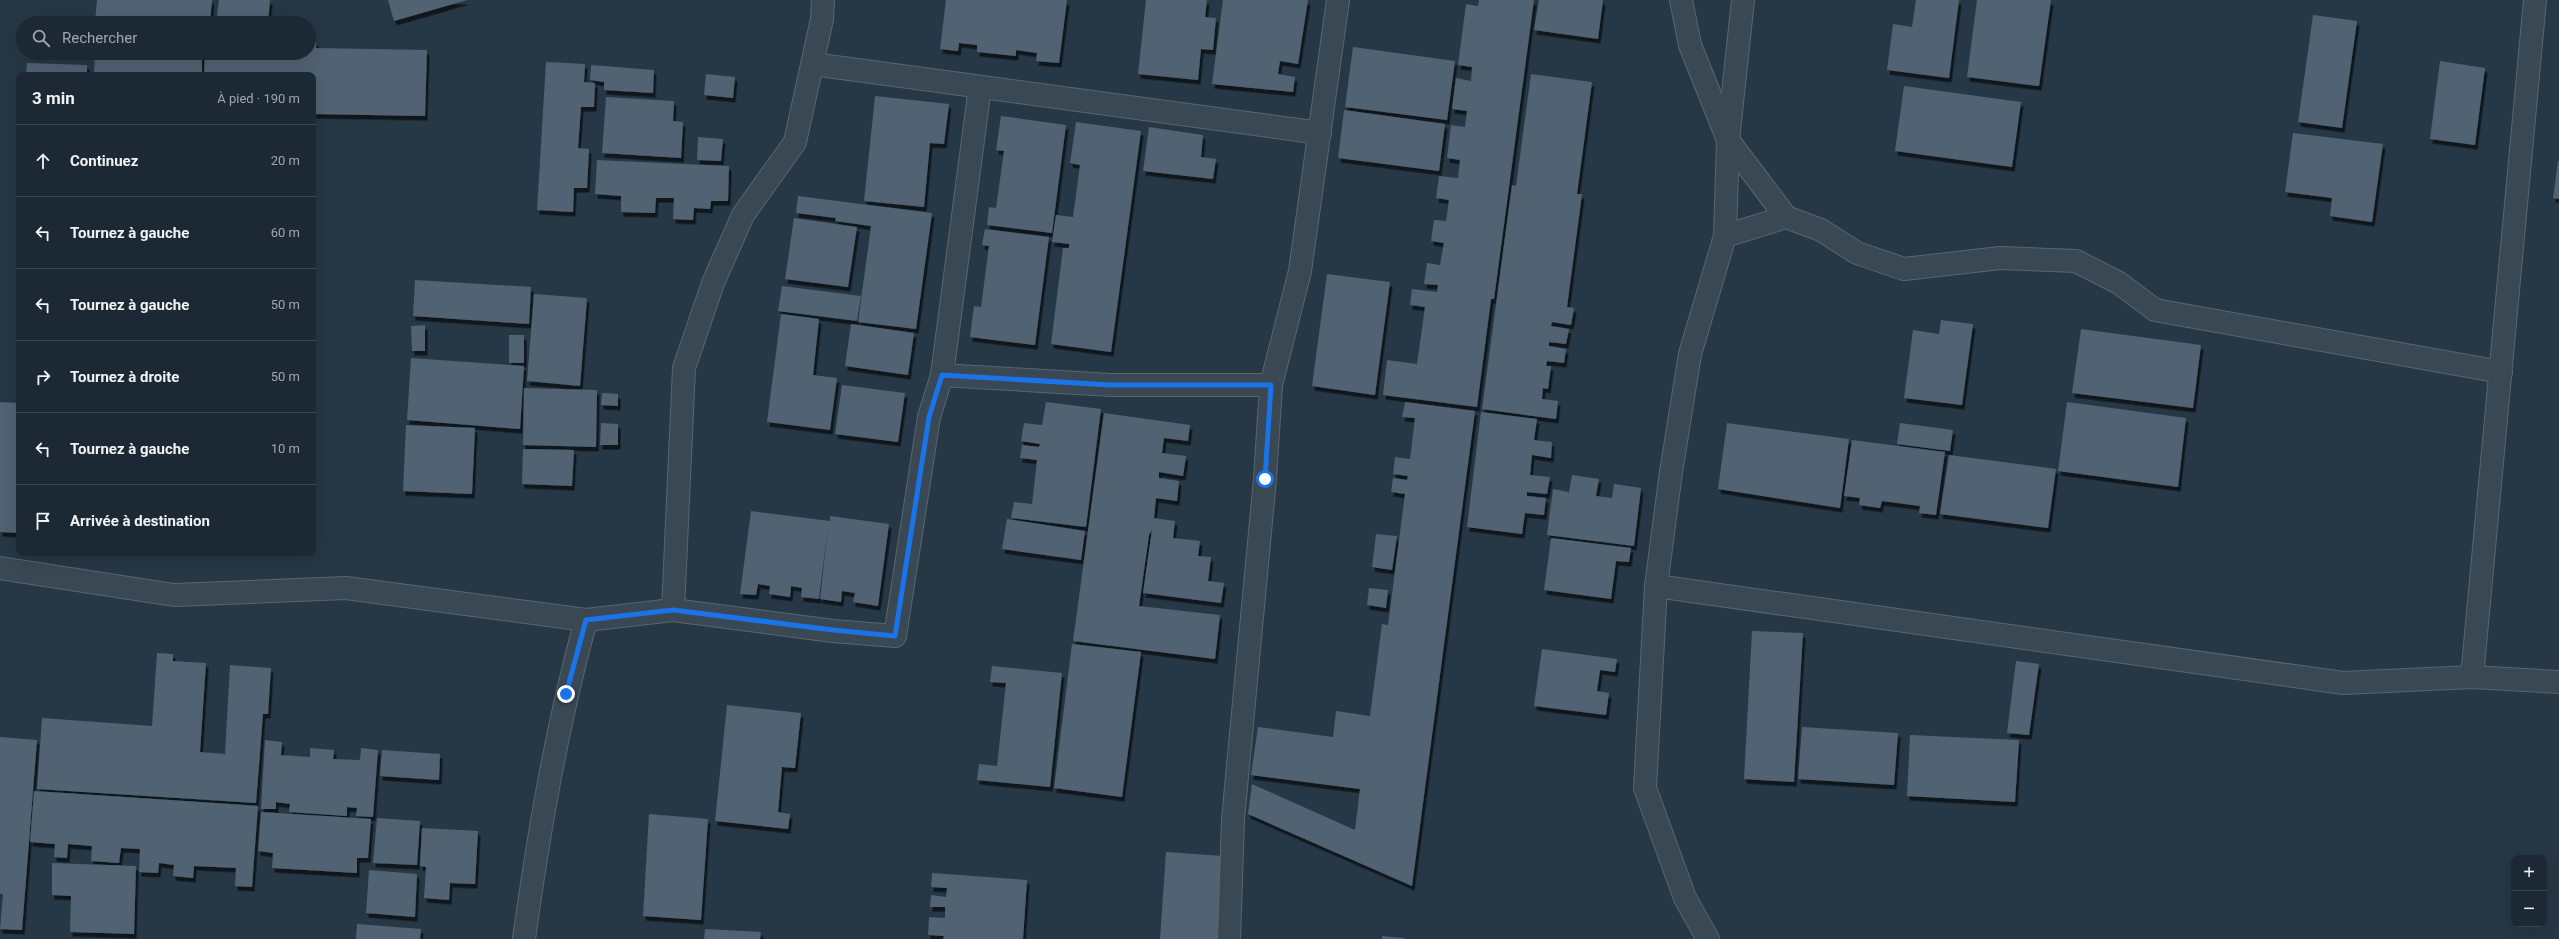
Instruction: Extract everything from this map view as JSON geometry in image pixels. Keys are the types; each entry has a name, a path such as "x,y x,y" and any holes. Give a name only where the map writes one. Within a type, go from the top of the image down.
{"street":[{"path":"673,610 684,368 713,283 743,215 795,142 822,20 823,0"},
{"path":"1229,939 1233,819 1265,479 1271,385 1300,271 1338,0"},
{"path":"1681,0 1690,45 1728,140 1786,217 1821,230 1857,254 1904,269 2000,258 2076,261 2119,283 2155,310 2500,372"},
{"path":"1708,939 1685,898 1645,788 1656,586 1671,472 1690,354 1725,236 1728,140 1743,0"},
{"path":"2472,677 2535,0"},
{"path":"813,64 1320,133"},
{"path":"0,568 174,595 346,588 586,620 673,610 833,630 895,636 929,417 942,375 980,87"},
{"path":"1725,236 1786,217"},
{"path":"942,375 1111,385 1271,385"},
{"path":"1656,586 2343,683 2472,677 2559,682"},
{"path":"524,939 537,850 566,694 586,620"}],"building":[{"path":"97,0 212,0 211,16 96,16"},
{"path":"219,0 270,0 269,16 217,16"},
{"path":"388,0 467,0 394,21"},
{"path":"946,0 1067,0 1059,63 1036,61 1037,53 1016,50 1016,56 977,52 977,45 959,43 958,51 940,49"},
{"path":"1146,0 1207,0 1205,17 1216,18 1213,50 1201,49 1198,80 1138,74"},
{"path":"1223,0 1308,0 1298,64 1280,61 1278,74 1295,77 1293,92 1212,84"},
{"path":"1479,0 1534,0 1494,299 1491,299 1477,407 1383,395 1387,360 1417,364 1425,307 1410,305 1412,289 1437,292 1438,285 1424,284 1427,263 1440,265 1444,243 1431,241 1434,220 1446,221 1449,200 1436,198 1439,176 1458,178 1460,160 1447,158 1451,125 1465,127 1467,111 1452,109 1456,78 1471,81 1472,67 1458,65 1466,4 1478,6"},
{"path":"1539,0 1603,0 1598,39 1534,30"},
{"path":"1916,0 1959,0 1949,78 1887,70 1893,24 1912,27"},
{"path":"1977,0 2051,0 2039,86 1967,77"},
{"path":"2313,15 2357,21 2342,128 2298,122"},
{"path":"1353,47 1455,61 1447,120 1345,107"},
{"path":"316,48 427,50 425,116 316,114 316,72 204,72 205,60 316,60"},
{"path":"95,60 202,60 202,72 94,72"},
{"path":"2440,61 2485,68 2475,145 2430,139"},
{"path":"546,62 585,64 584,82 595,83 594,107 581,107 578,148 589,149 587,188 574,188 573,212 537,210"},
{"path":"27,63 87,65 87,72 26,72"},
{"path":"591,65 654,70 653,93 604,90 604,82 590,80"},
{"path":"706,74 735,77 733,98 704,95"},
{"path":"1531,74 1592,82 1577,194 1582,194 1567,307 1574,308 1571,325 1552,322 1551,326 1569,329 1566,344 1549,342 1549,346 1566,349 1564,363 1547,361 1546,366 1551,366 1548,389 1543,388 1542,399 1558,401 1556,419 1482,409 1512,185 1516,186"},
{"path":"1904,86 2021,102 2012,167 1895,151"},
{"path":"875,96 949,104 944,144 930,143 924,207 864,201"},
{"path":"606,97 674,101 673,121 683,122 681,158 602,153"},
{"path":"1344,110 1445,124 1439,171 1338,158"},
{"path":"1001,116 1066,125 1052,233 987,225 989,207 996,208 1004,151 996,150"},
{"path":"1076,122 1141,131 1111,352 1051,344 1063,248 1069,248 1069,244 1052,242 1056,215 1073,217 1080,165 1070,163"},
{"path":"1149,127 1203,135 1201,157 1216,159 1213,179 1143,171"},
{"path":"2293,133 2383,144 2372,222 2330,216 2332,198 2285,192"},
{"path":"698,137 723,139 721,161 697,160"},
{"path":"597,160 729,166 728,201 711,201 710,209 694,208 693,220 673,219 674,198 656,198 655,213 621,212 621,196 595,194"},
{"path":"2559,161 2559,199 2553,198"},
{"path":"798,196 932,213 916,329 858,322 871,226 835,221 836,218 796,213"},
{"path":"794,218 857,227 848,287 785,279"},
{"path":"985,229 1049,237 1035,345 970,337 974,306 981,307 989,246 982,245"},
{"path":"1327,274 1390,282 1375,395 1312,386"},
{"path":"415,280 531,287 529,324 413,316"},
{"path":"782,286 861,296 857,321 778,311"},
{"path":"534,294 587,298 580,386 527,381"},
{"path":"781,314 819,319 813,375 837,378 830,430 767,422"},
{"path":"1941,320 1973,324 1962,405 1904,398 1913,330 1939,334"},
{"path":"851,324 914,333 908,375 845,366"},
{"path":"425,325 425,351 412,351 411,326"},
{"path":"2081,329 2201,345 2193,408 2072,393"},
{"path":"509,335 524,335 524,363 509,363"},
{"path":"411,358 524,366 520,429 407,420"},
{"path":"842,385 905,393 898,442 835,434"},
{"path":"524,388 597,390 596,447 523,445"},
{"path":"602,393 618,394 618,406 601,405"},
{"path":"0,402 16,403 16,533 0,532"},
{"path":"1046,402 1101,409 1086,527 1011,518 1014,502 1032,504 1037,460 1020,458 1022,445 1039,447 1040,444 1021,441 1024,423 1042,425"},
{"path":"1405,402 1475,411 1412,886 1248,814 1252,784 1355,830 1360,789 1251,775 1258,727 1333,737 1336,711 1370,716 1382,624 1388,625 1405,494 1391,492 1393,478 1407,480 1408,476 1393,474 1395,457 1410,459 1415,418 1402,417"},
{"path":"2067,402 2186,418 2178,487 2058,471"},
{"path":"1481,412 1537,419 1534,440 1552,442 1551,458 1532,455 1530,475 1550,477 1547,494 1527,492 1527,496 1546,498 1544,515 1525,513 1522,534 1467,527"},
{"path":"1104,413 1190,425 1188,441 1164,438 1162,453 1186,456 1183,476 1159,472 1159,478 1179,481 1177,501 1156,498 1154,518 1175,521 1173,538 1200,541 1198,556 1211,557 1208,581 1224,583 1221,603 1143,593 1152,530 1149,535 1139,606 1220,615 1215,659 1073,641"},
{"path":"601,423 618,424 618,445 600,445"},
{"path":"1727,423 1849,439 1840,508 1718,489"},
{"path":"1900,423 1953,430 1950,451 1897,444"},
{"path":"406,425 475,428 472,494 403,491"},
{"path":"1852,440 1945,452 1936,515 1919,513 1920,506 1882,501 1880,508 1859,505 1860,498 1844,496"},
{"path":"523,449 574,450 572,486 522,484"},
{"path":"1949,455 2056,469 2048,528 1940,514"},
{"path":"1572,475 1599,479 1596,496 1612,498 1614,484 1641,488 1634,546 1547,535 1553,489 1569,492"},
{"path":"751,511 830,521 830,516 889,524 878,606 853,602 855,593 842,591 841,602 820,599 828,527 819,599 801,597 802,588 791,586 790,597 769,594 770,586 758,584 756,595 740,594"},
{"path":"1007,519 1085,531 1081,560 1002,549"},
{"path":"1376,534 1397,536 1392,570 1372,567"},
{"path":"1551,538 1631,548 1629,562 1616,561 1611,599 1544,590"},
{"path":"1369,588 1388,590 1386,608 1367,605"},
{"path":"1752,631 1803,633 1794,782 1744,779"},
{"path":"1072,644 1141,652 1122,797 1054,788"},
{"path":"1542,649 1617,659 1615,672 1600,670 1597,691 1609,693 1606,715 1534,706"},
{"path":"157,653 173,654 173,661 206,663 200,752 225,754 230,665 271,668 268,714 263,714 256,803 37,789 42,718 152,726"},
{"path":"2016,661 2039,664 2029,735 2007,733"},
{"path":"992,666 1062,673 1050,787 977,780 979,764 997,766 1006,683 990,682"},
{"path":"727,705 801,713 795,768 782,767 778,812 790,814 788,829 715,821"},
{"path":"1802,727 1898,733 1894,785 1798,779"},
{"path":"1910,735 2019,740 2015,802 1907,796"},
{"path":"0,737 37,740 22,930 0,929 3,894 0,894"},
{"path":"265,740 282,742 281,755 310,757 310,748 334,750 333,759 360,760 361,748 378,750 373,817 356,816 357,808 347,807 347,816 289,812 290,804 276,802 276,809 261,809"},
{"path":"382,750 440,754 439,780 380,776"},
{"path":"34,791 258,806 252,887 235,886 236,868 194,866 193,878 173,876 174,865 159,863 158,873 139,872 140,849 121,848 119,863 91,861 92,846 68,844 67,858 54,857 55,844 30,842"},
{"path":"261,812 371,819 368,858 357,858 357,873 272,868 273,853 258,851"},
{"path":"649,814 708,819 701,920 643,916"},
{"path":"377,818 420,821 417,865 373,863"},
{"path":"422,828 478,831 475,884 450,883 449,900 424,898 426,867 420,866"},
{"path":"1166,852 1223,856 1217,939 1160,939"},
{"path":"52,863 136,866 134,934 70,932 71,896 52,895"},
{"path":"369,870 417,874 415,917 366,913"},
{"path":"932,873 1027,880 1023,939 943,939 944,936 928,935 929,917 945,918 945,907 930,907 931,895 946,897 947,888 931,887"},
{"path":"357,924 421,929 420,939 356,939"},
{"path":"705,929 761,932 760,939 704,939"},
{"path":"1382,936 1404,938 1404,939 1382,939"}],"route":[{"path":"566,694 586,620 673,610 755,619 833,630 895,636 920,484 929,417 942,375 1111,385 1271,385 1265,479"}]}
